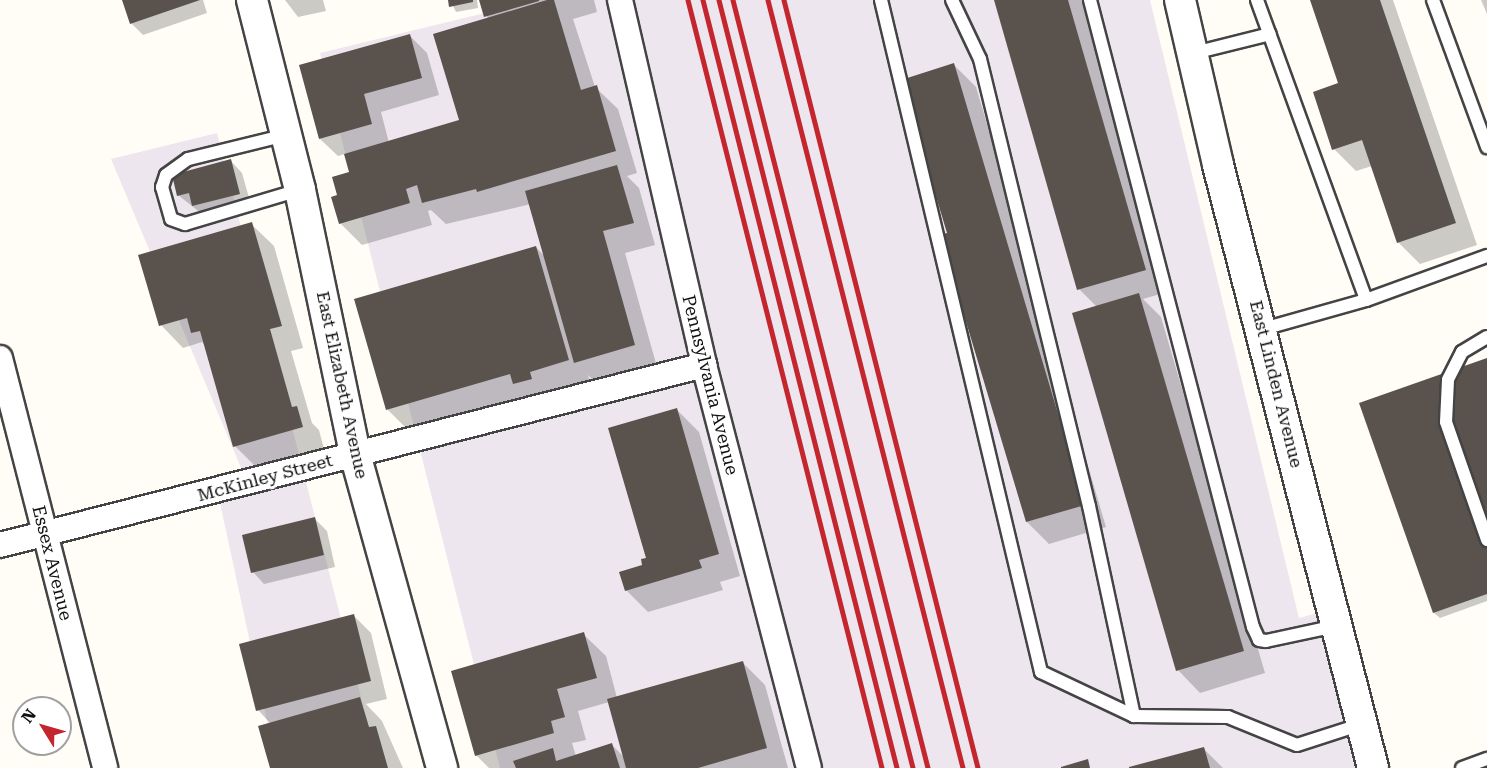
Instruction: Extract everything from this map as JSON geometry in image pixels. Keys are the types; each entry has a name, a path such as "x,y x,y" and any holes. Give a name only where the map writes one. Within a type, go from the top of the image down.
{"street":[{"name":"East Elizabeth Avenue","path":"252,0 300,190 355,454 442,768"},
{"name":"Pennsylvania Avenue","path":"620,0 704,365 809,768"},
{"name":"East Linden Avenue","path":"1180,0 1218,165 1263,329 1373,768"},
{"name":"Essex Avenue","path":"0,358 105,768"},
{"name":"McKinley Street","path":"0,545 704,365"}],"lane":[{"path":"881,0 1041,672 1134,716 1228,717 1297,745 1362,724"},
{"path":"952,0 980,59 1089,506 1134,716"},
{"path":"1090,0 1253,627 1259,639 1266,641 1336,626"},
{"path":"1257,0 1366,300"},
{"path":"1433,0 1487,147"},
{"path":"1194,53 1270,34"},
{"path":"286,135 188,159 166,175 162,187 171,219 185,224 300,190"},
{"path":"1263,329 1366,300 1487,256"},
{"path":"1487,337 1462,352 1448,381 1446,422 1487,540"},
{"path":"1462,768 1487,759"}],"shaded area":[{"path":"487,0 1150,0 1299,618 1335,608 1377,768 500,768 320,53 489,12"},
{"path":"217,133 379,768 277,768 217,489 247,482 111,159"}],"building":[{"path":"122,0 200,0 130,24"},
{"path":"448,0 473,0 473,2 449,7"},
{"path":"479,0 539,0 539,1 484,17"},
{"path":"547,0 554,0 581,90 597,85 616,151 477,192 476,189 422,203 417,185 406,189 410,203 339,224 331,197 337,195 332,177 349,172 344,154 459,120 433,34"},
{"path":"994,0 1068,0 1146,270 1077,290"},
{"path":"1310,0 1380,0 1456,223 1397,243 1362,140 1332,150 1313,92 1338,83"},
{"path":"410,34 422,78 364,94 372,124 319,139 299,65"},
{"path":"954,63 1085,505 1026,522 940,235 947,233 901,80"},
{"path":"231,159 240,194 192,206 189,193 177,196 172,175"},
{"path":"617,165 634,223 603,231 635,345 574,363 525,191"},
{"path":"252,222 282,326 270,329 292,407 297,406 303,427 233,447 200,331 191,333 187,318 159,326 138,255"},
{"path":"536,246 569,360 530,372 532,379 513,384 510,374 386,410 354,299"},
{"path":"1139,293 1244,651 1176,671 1072,313"},
{"path":"1487,358 1487,594 1433,613 1359,403"},
{"path":"677,408 719,554 699,560 702,568 625,591 619,572 642,565 641,559 646,558 608,428"},
{"path":"315,517 324,555 251,573 242,535"},
{"path":"354,614 371,681 256,711 239,644"},
{"path":"584,632 597,678 557,689 565,717 551,721 554,733 475,756 451,671"},
{"path":"743,661 767,748 698,768 626,768 607,699"},
{"path":"360,697 369,727 376,726 388,768 270,768 258,726"},
{"path":"612,743 620,768 516,768 513,761 553,748 556,761"},
{"path":"1204,747 1210,768 1129,768 1129,767"},
{"path":"1088,759 1090,768 1061,768 1061,767"}],"railway":[{"path":"688,0 882,768"},
{"path":"703,0 897,768"},
{"path":"719,0 913,768"},
{"path":"733,0 928,768"},
{"path":"768,0 963,768"},
{"path":"784,0 978,768"}]}
